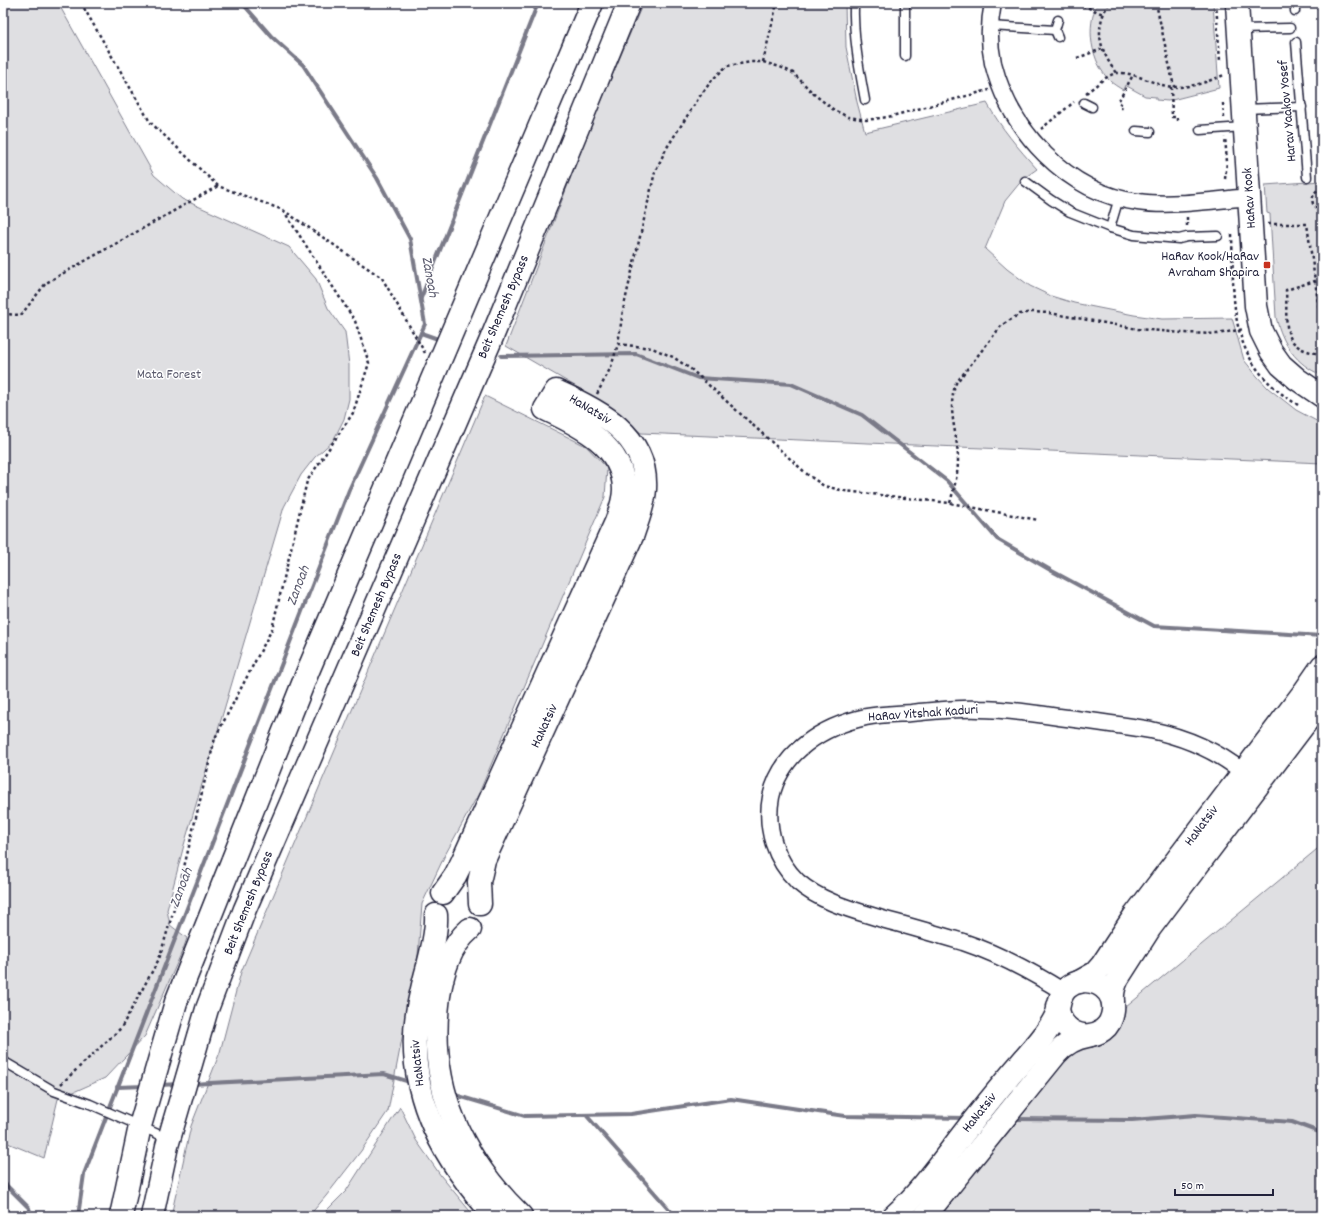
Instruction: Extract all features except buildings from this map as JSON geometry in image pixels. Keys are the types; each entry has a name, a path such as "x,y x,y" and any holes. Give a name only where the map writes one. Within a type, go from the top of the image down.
{"street":[{"path":"121,1216 140,1126 176,1002 308,671 592,3"},
{"name":"Beit Shemesh Bypass","path":"152,1216 169,1139 207,1010 245,909 488,347 630,3"},
{"path":"992,3 990,26 993,63 992,87 1012,112 1037,134 1048,158 1088,186 1119,198 1138,202 1158,203 1250,197"},
{"name":"HaRav Kook","path":"1237,3 1241,68 1238,122 1250,197 1256,306 1261,331 1271,351 1281,365 1297,379 1322,396"},
{"name":"HaRav Kook","path":"1297,379 1322,388"},
{"name":"HaNatsiv","path":"443,893 455,876 462,862 616,522 622,505 624,491 623,477 619,465 612,454 591,434 544,409 556,391 607,418 631,441 639,455 644,471 645,489 641,510 633,534 484,860 480,878 480,904"},
{"name":"HaNatsiv","path":"894,1216 908,1204 977,1116 1047,1032 1067,993 1095,973 1102,965 1135,915 1304,692 1322,666"},
{"name":"HaNatsiv","path":"1113,1001 1112,995 1118,978 1150,928 1322,701"},
{"name":"HaRav Yitshak Kaduri","path":"1067,993 1023,968 989,952 956,940 858,912 830,902 823,899 798,881 780,860 770,835 768,810 774,785 787,762 807,742 840,724 867,717 953,709 976,709 1021,712 1163,732 1184,739 1207,750 1243,772"},
{"path":"452,888 463,888 470,890 480,904 479,918 475,924 470,929 460,932 449,930 441,924 436,915 436,904 443,893 452,888"},
{"name":"HaNatsiv","path":"436,915 436,936 421,991 417,1015 415,1035 417,1077 428,1113 444,1149 453,1165 474,1194 495,1216"},
{"name":"HaNatsiv","path":"470,929 459,939 452,951 446,966 440,990 437,1012 436,1050 442,1086 452,1119 467,1149 485,1177 521,1216"},
{"path":"1092,982 1100,985 1109,994 1113,1001 1113,1015 1101,1032 1088,1036 1080,1035 1068,1029 1060,1019 1067,993 1092,982"},
{"name":"HaNatsiv","path":"925,1216 1056,1054 1068,1043 1080,1037 1088,1036"}],"lane":[{"path":"854,3 857,55 865,100"},
{"path":"905,3 905,56"},
{"path":"990,26 1057,33 1058,20"},
{"path":"1239,29 1290,28"},
{"name":"Harav Yaakov Yosef","path":"1296,42 1307,177"},
{"path":"1084,103 1092,107"},
{"path":"1200,130 1302,107"},
{"path":"1136,131 1150,132"},
{"path":"1025,181 1070,212 1110,228 1134,235 1171,239 1218,236"},
{"path":"1110,228 1119,198"},
{"path":"3,1061 54,1090 169,1139"}],"path":[{"path":"81,3 150,122 218,186 283,210 382,278 436,371"},
{"path":"763,62 777,3"},
{"path":"1077,3 1103,14"},
{"path":"1109,3 1103,14 1099,34 1102,49 1107,60 1116,73"},
{"path":"1156,3 1172,87 1172,117 1177,117 1176,124"},
{"path":"1216,3 1220,61"},
{"path":"1077,58 1102,49"},
{"path":"590,408 611,367 618,344 623,310 655,172 666,149 700,96 713,79 728,66 751,62 763,62 793,73 815,95 834,110 848,117 866,120 888,117 992,87"},
{"path":"1110,75 1116,73 1127,73 1157,84 1172,87 1199,85 1241,68"},
{"path":"1121,109 1123,105 1118,102 1133,75"},
{"name":"HaRav Kook","path":"1223,103 1238,122 1227,162 1225,179"},
{"path":"3,314 21,315 46,283 218,186"},
{"path":"1322,187 1317,190 1312,200 1312,204 1322,213"},
{"path":"54,1090 121,1028 158,959 170,925 215,738 272,629 307,482 353,413 369,363 355,321 283,210"},
{"path":"1252,225 1307,224 1322,330"},
{"path":"1322,281 1286,290 1286,327 1289,336 1294,343 1303,350 1322,354"},
{"path":"950,503 957,478 958,460 957,439 952,422 951,406 952,394 956,383 1002,325 1020,314 1032,312 1049,313 1138,329 1183,333 1218,334 1260,325"},
{"path":"618,344 652,348 673,357 692,370 808,475 824,486 845,491 950,503 1038,520"}],"green space":[{"name":"Mata Forest","path":"3,3 58,3 154,175 182,199 289,247 316,279 328,308 345,332 349,365 349,399 344,419 333,441 315,457 301,475 284,507 184,845 167,910 170,925 187,938 184,947 145,1036 105,1078 58,1099 44,1158 3,1141"},
{"path":"643,3 845,3 846,47 857,102 865,132 987,103 1010,138 1037,169 1023,179 1005,201 985,249 1007,269 1030,286 1051,296 1074,303 1162,319 1232,318 1244,360 1257,376 1268,388 1296,410 1322,424 1322,463 641,433 611,407 506,346 587,135"},
{"path":"1098,3 1213,3 1219,88 1168,101 1156,100 1156,97 1145,96 1125,85 1123,90 1114,84 1103,73 1098,64 1092,44 1092,22"},
{"path":"1322,181 1322,375 1305,365 1292,352 1282,336 1276,317 1270,214 1267,213 1265,185"},
{"path":"485,396 586,446 607,468 605,497 479,793 445,855 422,904 418,955 388,1111 361,1151 309,1216 171,1216 191,1126 220,1052 241,972"},
{"path":"1322,845 1322,1216 941,1216 1062,1056 1120,1012"},
{"path":"400,1107 416,1140 441,1176 474,1216 321,1216 346,1191"}],"waterway":[{"name":"Zanoah","path":"78,1216 84,1174 349,490 425,324 410,239 377,178 303,65 272,37 241,3"},
{"path":"421,298 538,3"},
{"path":"421,333 438,339"},
{"path":"501,356 636,354 698,378 791,384 862,415 947,481 997,539 1052,571 1154,626 1322,636"},
{"path":"191,1084 384,1074 413,1083"},
{"path":"160,1085 179,1084"},
{"path":"117,1087 145,1086"},
{"path":"452,1094 525,1116 631,1114 731,1099 845,1116 966,1118"},
{"path":"586,1115 675,1216"},
{"path":"1013,1119 1132,1120 1196,1115 1292,1122 1322,1133"},
{"path":"3,1182 29,1208 31,1216"}],"place":[{"name":"HaRav Kook/HaRav Avraham Shapira","path":"1267,265"}]}
